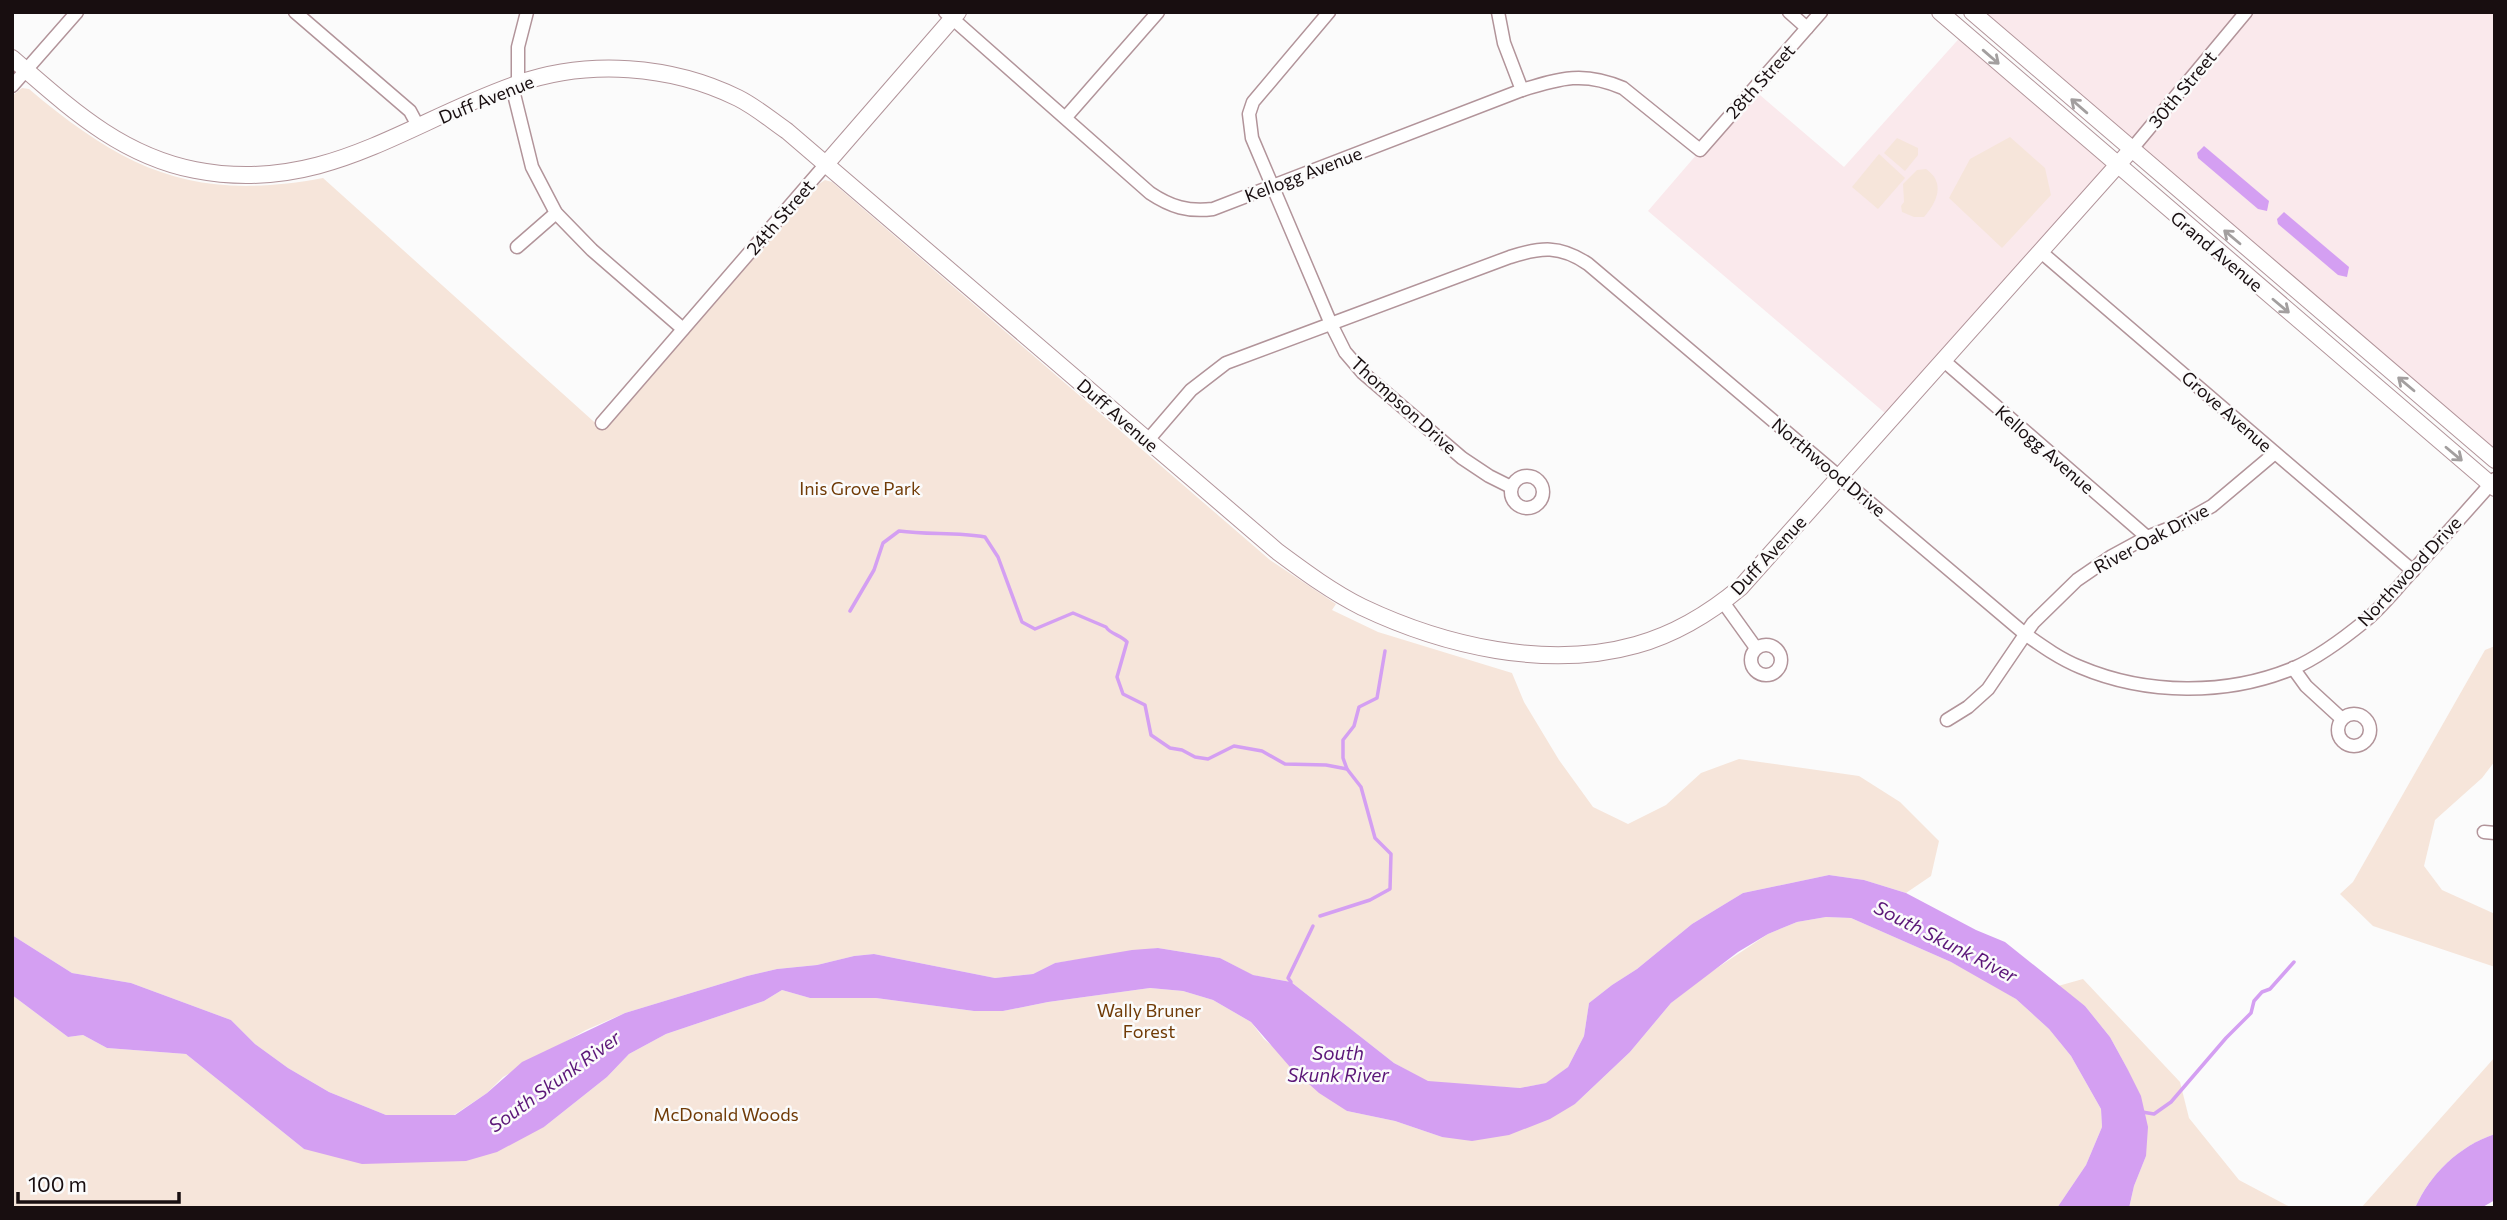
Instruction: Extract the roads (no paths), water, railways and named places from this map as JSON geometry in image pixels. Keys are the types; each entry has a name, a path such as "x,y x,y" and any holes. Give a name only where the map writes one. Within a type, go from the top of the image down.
{"main road":[{"name":"Grand Avenue","path":"1940,12 2493,484"},
{"name":"Grand Avenue","path":"1972,12 2495,460"},
{"name":"24th Street","path":"826,164 952,14"},
{"name":"Duff Avenue","path":"12,58 87,122 114,140 166,162 193,170 222,174 273,174 314,168 353,156 515,85 571,71 603,68 642,70 716,88 740,99 771,119 826,164 1278,552 1319,582 1386,617 1475,646 1530,653 1612,651 1637,645 1670,633 1723,602 1741,587 2118,166"},
{"name":"30th Street","path":"2118,166 2131,150"}],"street":[{"path":"12,86 77,12"},
{"path":"527,12 518,47 515,85 532,167 556,213 592,250 683,329"},
{"path":"1066,117 1158,12"},
{"name":"Thompson Drive","path":"1329,12 1253,102 1249,114 1252,138 1345,352 1363,373 1462,458 1511,487"},
{"path":"1498,12 1504,43 1522,90"},
{"path":"1789,12 1807,28"},
{"name":"28th Street","path":"1700,150 1821,12"},
{"name":"30th Street","path":"2131,150 2246,12"},
{"path":"301,14 410,111 418,126"},
{"name":"Kellogg Avenue","path":"952,14 1150,192 1180,209 1213,209 1522,90 1578,76 1608,81 1635,96 1700,150"},
{"name":"24th Street","path":"602,423 826,164"},
{"path":"517,247 556,213"},
{"name":"Northwood Drive","path":"1148,440 1191,390 1226,363 1529,251 1563,250 1595,269 2025,634 2079,667 2151,686 2196,689 2265,677 2293,668 2317,656 2367,620 2493,484"},
{"name":"Grove Avenue","path":"2041,252 2413,570"},
{"name":"Kellogg Avenue","path":"1944,361 2147,537"},
{"name":"River Oak Drive","path":"1947,720 1968,707 1988,688 2033,622 2077,580 2112,556 2212,506 2275,453"},
{"path":"1723,602 1756,648"},
{"path":"2293,668 2306,686 2342,719"}],"water":[{"path":"2204,146 2269,201 2267,211 2258,209 2198,158 2197,153"},
{"path":"2284,212 2349,267 2347,277 2338,275 2278,224 2277,219"},
{"name":"South Skunk River","path":"1829,875 1864,880 1906,893 1976,930 2005,942 2085,1006 2110,1037 2127,1068 2141,1096 2148,1127 2146,1156 2129,1208 2057,1208 2086,1165 2102,1127 2101,1109 2071,1056 2049,1029 2016,999 1951,962 1851,918 1826,917 1797,922 1768,934 1738,952 1671,1003 1630,1052 1575,1104 1550,1119 1509,1135 1472,1141 1442,1137 1395,1121 1347,1111 1319,1093 1290,1067 1251,1022 1213,1000 1183,991 1150,988 1003,1011 974,1011 876,998 810,998 782,990 764,1001 666,1034 629,1054 607,1077 544,1127 497,1152 466,1161 362,1164 304,1149 186,1054 107,1048 83,1035 68,1037 12,995 12,935 72,973 131,983 231,1020 255,1044 288,1068 329,1092 386,1115 455,1115 487,1093 522,1062 625,1013 747,976 874,954 995,978 1033,974 1055,963 1158,948 1220,958 1253,975 1291,982 1394,1063 1428,1081 1520,1088 1546,1083 1568,1067 1584,1036 1589,1003 1637,969 1692,924 1743,893"},
{"path":"2495,1134 2495,1200 2481,1208 2415,1208 2429,1184 2447,1163 2469,1146"}],"waterway":[{"path":"850,611 874,570 883,543 899,531 985,537 998,557 1022,622 1035,629 1073,613 1106,627 1127,642 1117,677 1123,694 1145,705 1151,735 1170,748 1208,759 1234,746 1262,751 1285,764 1326,765 1347,769 1361,787 1375,838 1391,854 1390,889 1370,900 1320,916"},
{"path":"1347,769 1343,758 1343,740 1354,726 1359,707 1377,698 1385,651"},
{"path":"1289,986 1291,982 1288,978 1313,926"},
{"path":"2142,1112 2154,1114 2171,1102 2251,1013 2254,1001 2262,992 2270,989 2294,962"}],"park label":[{"name":"Inis Grove Park","path":"860,488"},
{"name":"Wally Bruner Forest","path":"1149,1020"},
{"name":"McDonald Woods","path":"726,1114"}]}
